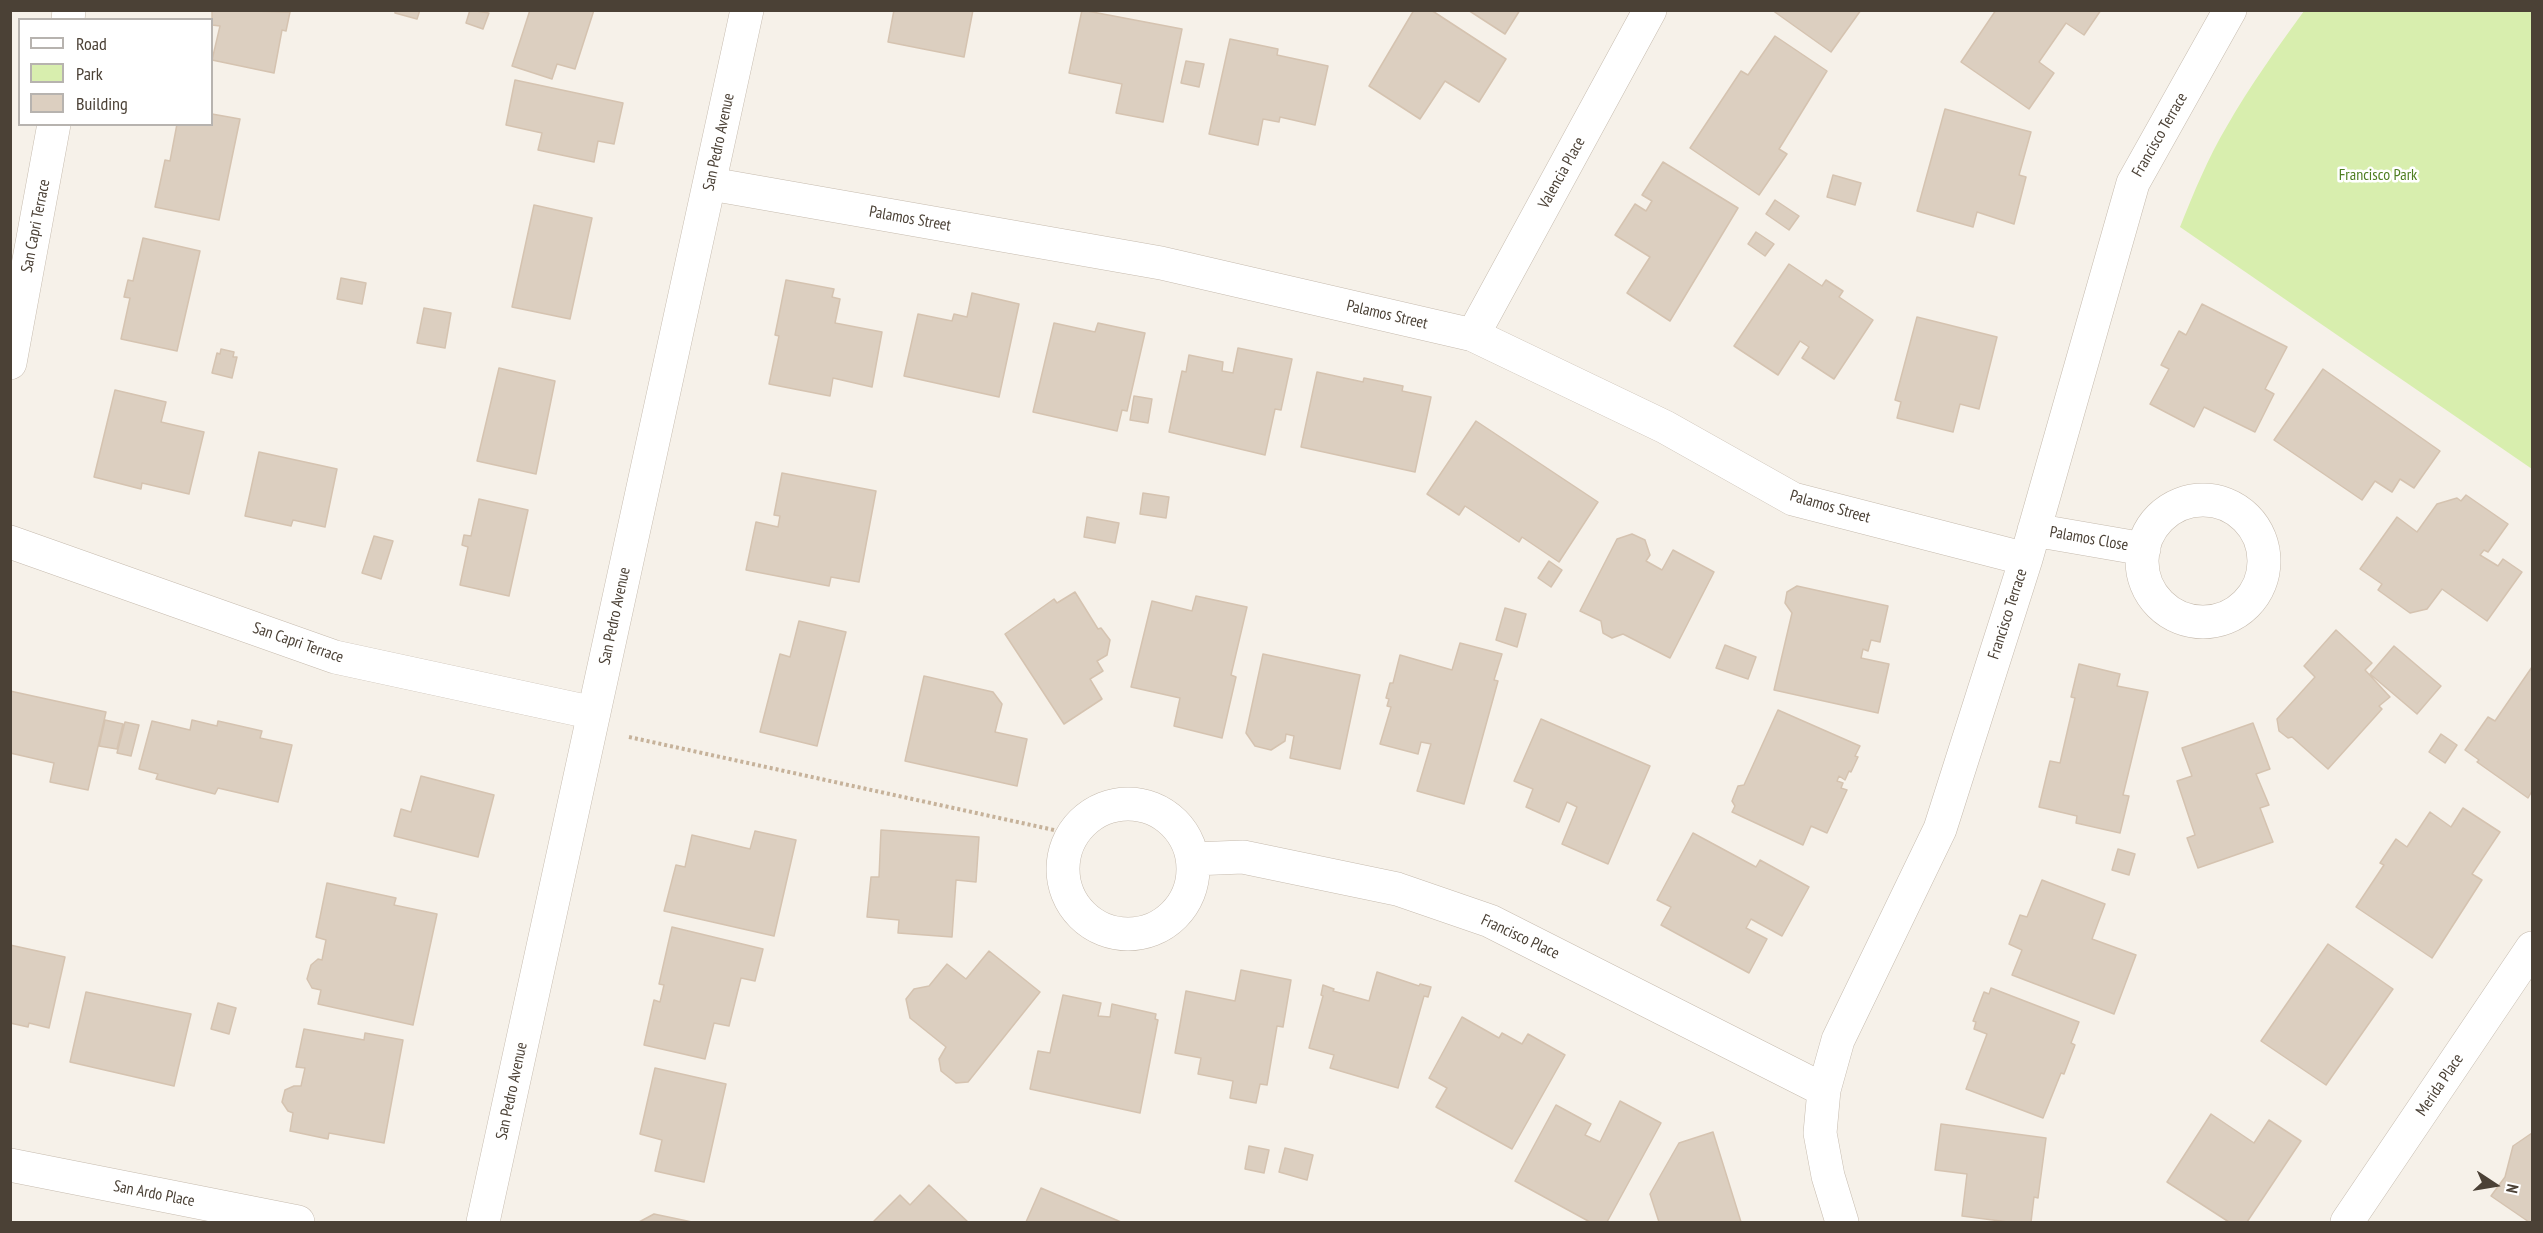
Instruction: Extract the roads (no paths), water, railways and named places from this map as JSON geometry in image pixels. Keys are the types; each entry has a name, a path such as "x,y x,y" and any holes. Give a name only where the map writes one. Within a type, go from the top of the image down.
{"street":[{"name":"San Pedro Avenue","path":"483,1222 711,184 747,10"},
{"name":"Valencia Place","path":"1473,335 1650,10"},
{"name":"Francisco Terrace","path":"1842,1222 1828,1176 1820,1133 1824,1090 1839,1040 1940,829 2030,544 2133,183 2230,10"},
{"name":"San Capri Terrace","path":"10,363 54,126"},
{"name":"Palamos Street","path":"711,184 1161,263 1473,335 1665,427 1793,499 2030,544"},
{"name":"San Capri Terrace","path":"10,542 335,657 594,713"},
{"name":"Palamos Close","path":"2030,544 2144,549"},
{"path":"1135,804 1156,810 1174,822 1186,839 1193,859 1192,881 1185,902 1171,919 1153,931 1131,935 1109,933 1090,923 1074,908 1064,888 1062,866 1067,844 1078,826 1094,813 1114,805 1135,804"},
{"name":"Francisco Place","path":"1193,859 1243,857 1397,890 1490,921 1824,1090"},
{"name":"Merida Place","path":"2347,1222 2532,948"},
{"name":"San Ardo Place","path":"10,1165 298,1222"}],"park label":[{"name":"Francisco Park","path":"2378,175"}]}
